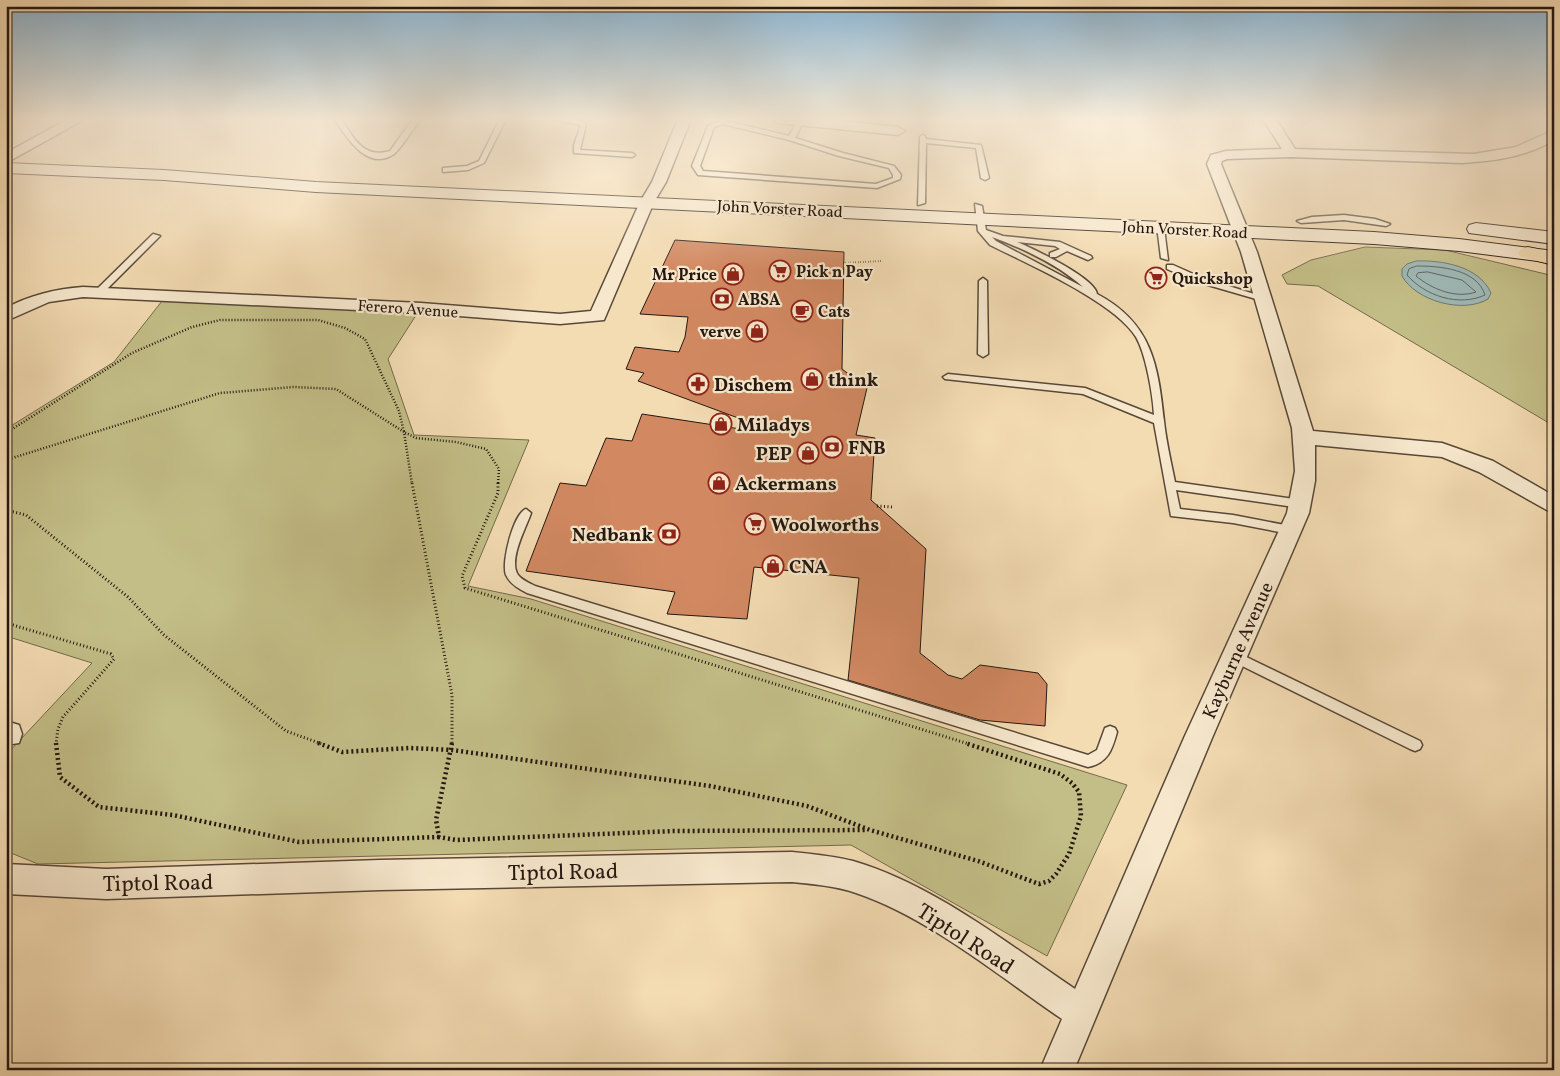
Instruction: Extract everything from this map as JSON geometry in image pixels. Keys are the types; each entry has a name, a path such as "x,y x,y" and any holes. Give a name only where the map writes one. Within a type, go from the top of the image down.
{"main road":[{"name":"John Vorster Road","path":"110,169 316,187 921,203 979,219 1298,228 1386,224 1500,231 1554,238"},
{"name":"John Vorster Road","path":"651,196 979,219 1160,228 1239,226"},
{"name":"John Vorster Road","path":"1298,228 1528,254"},
{"path":"1249,252 1261,241 1298,228"},
{"path":"1528,254 1554,258"}],"street":[{"name":"Ferero Avenue","path":"6,316 30,302 44,297 71,293 98,293 421,308 560,319 598,316 663,169"},
{"name":"Kayburne Avenue","path":"1057,1070 1301,504 1307,476 1304,437 1263,298 1249,252 1216,169"},
{"path":"1304,437 1442,450 1458,454 1478,462 1554,506"},
{"name":"Tiptol Road","path":"7,881 106,884 792,867 839,872 907,900 932,914 1081,1013"}],"lane":[{"path":"446,170 455,169"},
{"path":"697,169 708,175 877,186 896,179 896,171 893,169"},
{"path":"921,203 922,169"},
{"path":"983,169 985,178"},
{"path":"979,219 1001,238 1084,282"},
{"path":"979,219 1004,249 1098,298"},
{"path":"1160,228 1165,258"},
{"path":"98,293 156,236"},
{"path":"1001,238 1033,240 1068,248 1088,258"},
{"path":"1022,248 1053,255 1074,269 1098,298 1122,317 1139,334 1153,374 1175,513 1233,519 1290,530"},
{"path":"1053,255 1068,248"},
{"path":"1170,267 1197,279 1263,298"},
{"path":"983,281 983,354"},
{"path":"948,377 1085,391 1159,421"},
{"path":"1171,485 1301,504"},
{"path":"526,513 509,560 511,574 518,583 531,590 1088,761 1097,760 1103,754 1110,732"},
{"path":"1234,656 1415,745"}],"path":[{"path":"843,263 881,261"},
{"path":"6,433 132,353 192,326 220,320 318,320 345,328 365,339 399,411 452,695 452,750 436,820 439,837"},
{"path":"6,460 220,393 294,387 336,389 416,438 456,442 486,449 499,470 498,493 462,576 465,588 864,710 1060,774 1075,785 1081,798 1078,834 1056,874 1048,882 1039,884 978,861 870,830 807,806 710,786 452,750 410,748 342,752 286,731 164,635 128,597 26,515 6,510"},
{"path":"877,506 893,507"},
{"path":"6,623 111,654 114,659 106,670 65,712 56,740 60,776 98,807 173,816 299,842 439,837 456,840 674,831 870,830"}],"shaded area":[{"path":"1365,247 1445,250 1554,276 1554,426 1318,286 1287,284 1282,275 1311,260"},
{"path":"166,296 420,309 388,359 414,435 529,440 468,586 531,599 1127,785 1047,956 851,845 38,864 6,851 6,755 92,663 6,636 6,429 114,362"}],"water":[{"path":"1416,261 1459,266 1478,276 1491,293 1488,299 1466,305 1453,305 1429,298 1409,285 1402,276 1402,269 1407,264"}],"building":[{"path":"675,240 844,252 842,369 867,388 856,435 875,438 871,500 926,549 920,653 948,675 962,679 980,665 1038,673 1047,684 1045,726 980,720 848,680 859,578 754,567 747,619 667,614 675,592 526,571 560,483 586,486 606,438 632,441 642,414 747,430 749,422 638,381 644,373 626,369 635,347 679,352 685,337 688,317 640,314"}],"place":[{"name":"Pick n Pay","path":"780,271"},
{"name":"Mr Price","path":"733,274"},
{"name":"Quickshop","path":"1156,278"},
{"name":"ABSA","path":"722,299"},
{"name":"Cats","path":"802,311"},
{"name":"verve","path":"757,331"},
{"name":"think","path":"812,379"},
{"name":"Dischem","path":"698,384"},
{"name":"Miladys","path":"721,424"},
{"name":"FNB","path":"832,447"},
{"name":"PEP","path":"808,453"},
{"name":"Ackermans","path":"719,483"},
{"name":"Woolworths","path":"755,524"},
{"name":"Nedbank","path":"669,534"},
{"name":"CNA","path":"773,566"}]}
